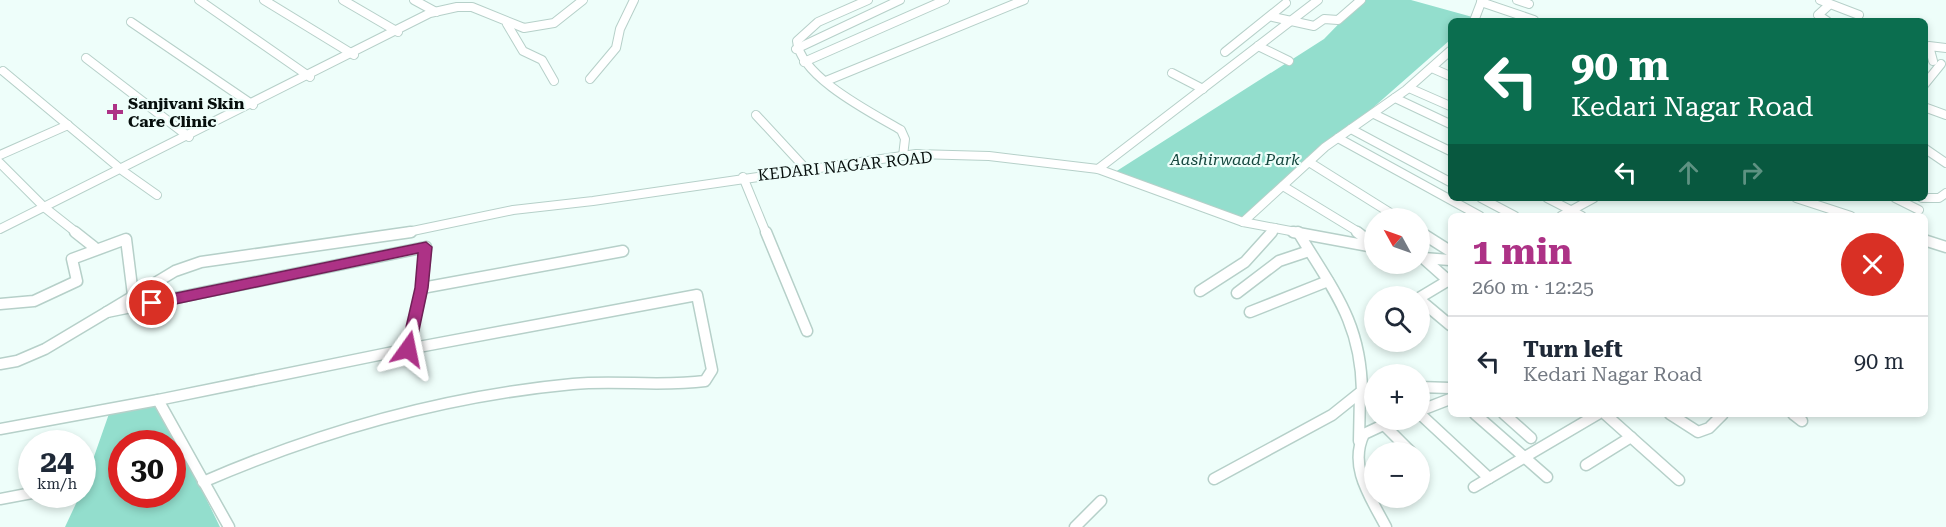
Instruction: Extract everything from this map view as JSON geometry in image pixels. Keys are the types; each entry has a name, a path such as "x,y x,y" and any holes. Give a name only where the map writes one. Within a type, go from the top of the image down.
{"street":[{"path":"199,0 309,76"},
{"path":"264,0 352,54"},
{"path":"343,0 398,31"},
{"path":"414,0 436,12 472,8 524,28 554,22 583,0"},
{"path":"450,9 465,0"},
{"path":"590,79 616,48 620,28 634,0"},
{"path":"868,0 825,18 797,40 796,49 804,63 826,81 901,130 905,139 903,156"},
{"path":"796,49 900,0"},
{"path":"804,63 945,0"},
{"path":"826,81 1024,0"},
{"path":"1098,169 1318,0"},
{"path":"1273,17 1288,23 1297,22 1311,26 1324,18 1338,20 1361,0"},
{"path":"1517,0 1529,4"},
{"path":"1820,0 1828,6 1859,15"},
{"path":"1475,18 1481,1 1528,18"},
{"path":"1225,52 1273,17 1286,3"},
{"path":"1822,18 1818,15 1828,6"},
{"path":"0,234 188,136 398,31 434,16 436,12"},
{"path":"504,20 514,33 513,38 518,47 542,60 554,81"},
{"path":"130,22 252,105"},
{"path":"1258,46 1289,61"},
{"path":"1928,80 1940,63 1929,46 1946,48"},
{"path":"1243,222 1338,138 1434,69 1448,54"},
{"path":"86,58 188,136"},
{"path":"1434,69 1448,75"},
{"path":"3,70 122,170 157,195"},
{"path":"1172,73 1203,89"},
{"path":"1409,88 1448,105"},
{"path":"1395,98 1448,123"},
{"path":"1928,109 1946,116"},
{"path":"1374,114 1448,150"},
{"path":"756,116 806,169"},
{"path":"0,155 68,125"},
{"path":"1352,129 1448,181"},
{"path":"1338,138 1448,198"},
{"path":"1928,151 1946,163"},
{"name":"KEDARI NAGAR ROAD","path":"107,312 175,271 201,262 384,237 448,222 568,202 594,201 743,177 903,156 989,156 1098,169 1243,222 1364,244"},
{"path":"0,162 45,209 94,247"},
{"path":"1309,162 1382,208"},
{"path":"743,177 807,330"},
{"path":"1283,186 1364,236"},
{"path":"1928,198 1939,198 1946,193"},
{"path":"1453,201 1475,213"},
{"path":"1487,201 1509,213"},
{"path":"1553,201 1577,213"},
{"path":"1566,213 1588,201"},
{"path":"1805,201 1842,213"},
{"path":"1900,201 1918,213"},
{"path":"0,229 45,209"},
{"path":"1200,291 1245,262 1275,228"},
{"path":"1298,232 1347,313 1360,342 1363,367 1359,441 1356,453 1358,466 1386,527"},
{"path":"1430,238 1448,250"},
{"path":"0,304 34,301 77,281 72,259 126,239 134,295"},
{"path":"1928,241 1946,248"},
{"path":"0,364 17,361 45,349 107,312 426,247 422,288 408,349"},
{"path":"422,288 623,251"},
{"path":"1237,293 1279,261 1309,251"},
{"path":"1430,259 1448,260"},
{"path":"1430,265 1448,279"},
{"path":"1250,312 1328,281"},
{"path":"1430,293 1448,282"},
{"path":"0,429 697,295 712,370 705,381 693,384 576,384 443,403 369,422 294,446 203,482"},
{"path":"1430,308 1448,323"},
{"path":"1430,387 1448,388"},
{"path":"1214,479 1261,451 1325,420 1347,407 1364,392"},
{"path":"158,400 229,527"},
{"path":"1430,407 1448,400"},
{"path":"1478,417 1547,477"},
{"path":"1507,417 1531,438"},
{"path":"1474,487 1593,417"},
{"path":"1608,417 1679,480"},
{"path":"1674,417 1689,428 1704,432 1710,430 1721,417"},
{"path":"1797,417 1802,421"},
{"path":"1430,422 1489,478"},
{"path":"1359,441 1364,434 1372,430"},
{"path":"1394,430 1403,442"},
{"path":"1586,465 1631,437"},
{"path":"0,499 18,496"},
{"path":"1075,527 1101,501"}],"green space":[{"name":"Aashirwaad Park","path":"1362,0 1411,0 1476,18 1448,18 1448,42 1243,222 1112,174 1324,39"},
{"path":"158,400 173,430 108,430 108,508 186,508 186,457 220,527 65,527 74,508 96,508 96,451 111,408"}],"place":[{"name":"Sanjivani Skin Care Clinic","path":"115,112"}],"route":[{"path":"152,303 426,247 422,288 408,349"}]}
